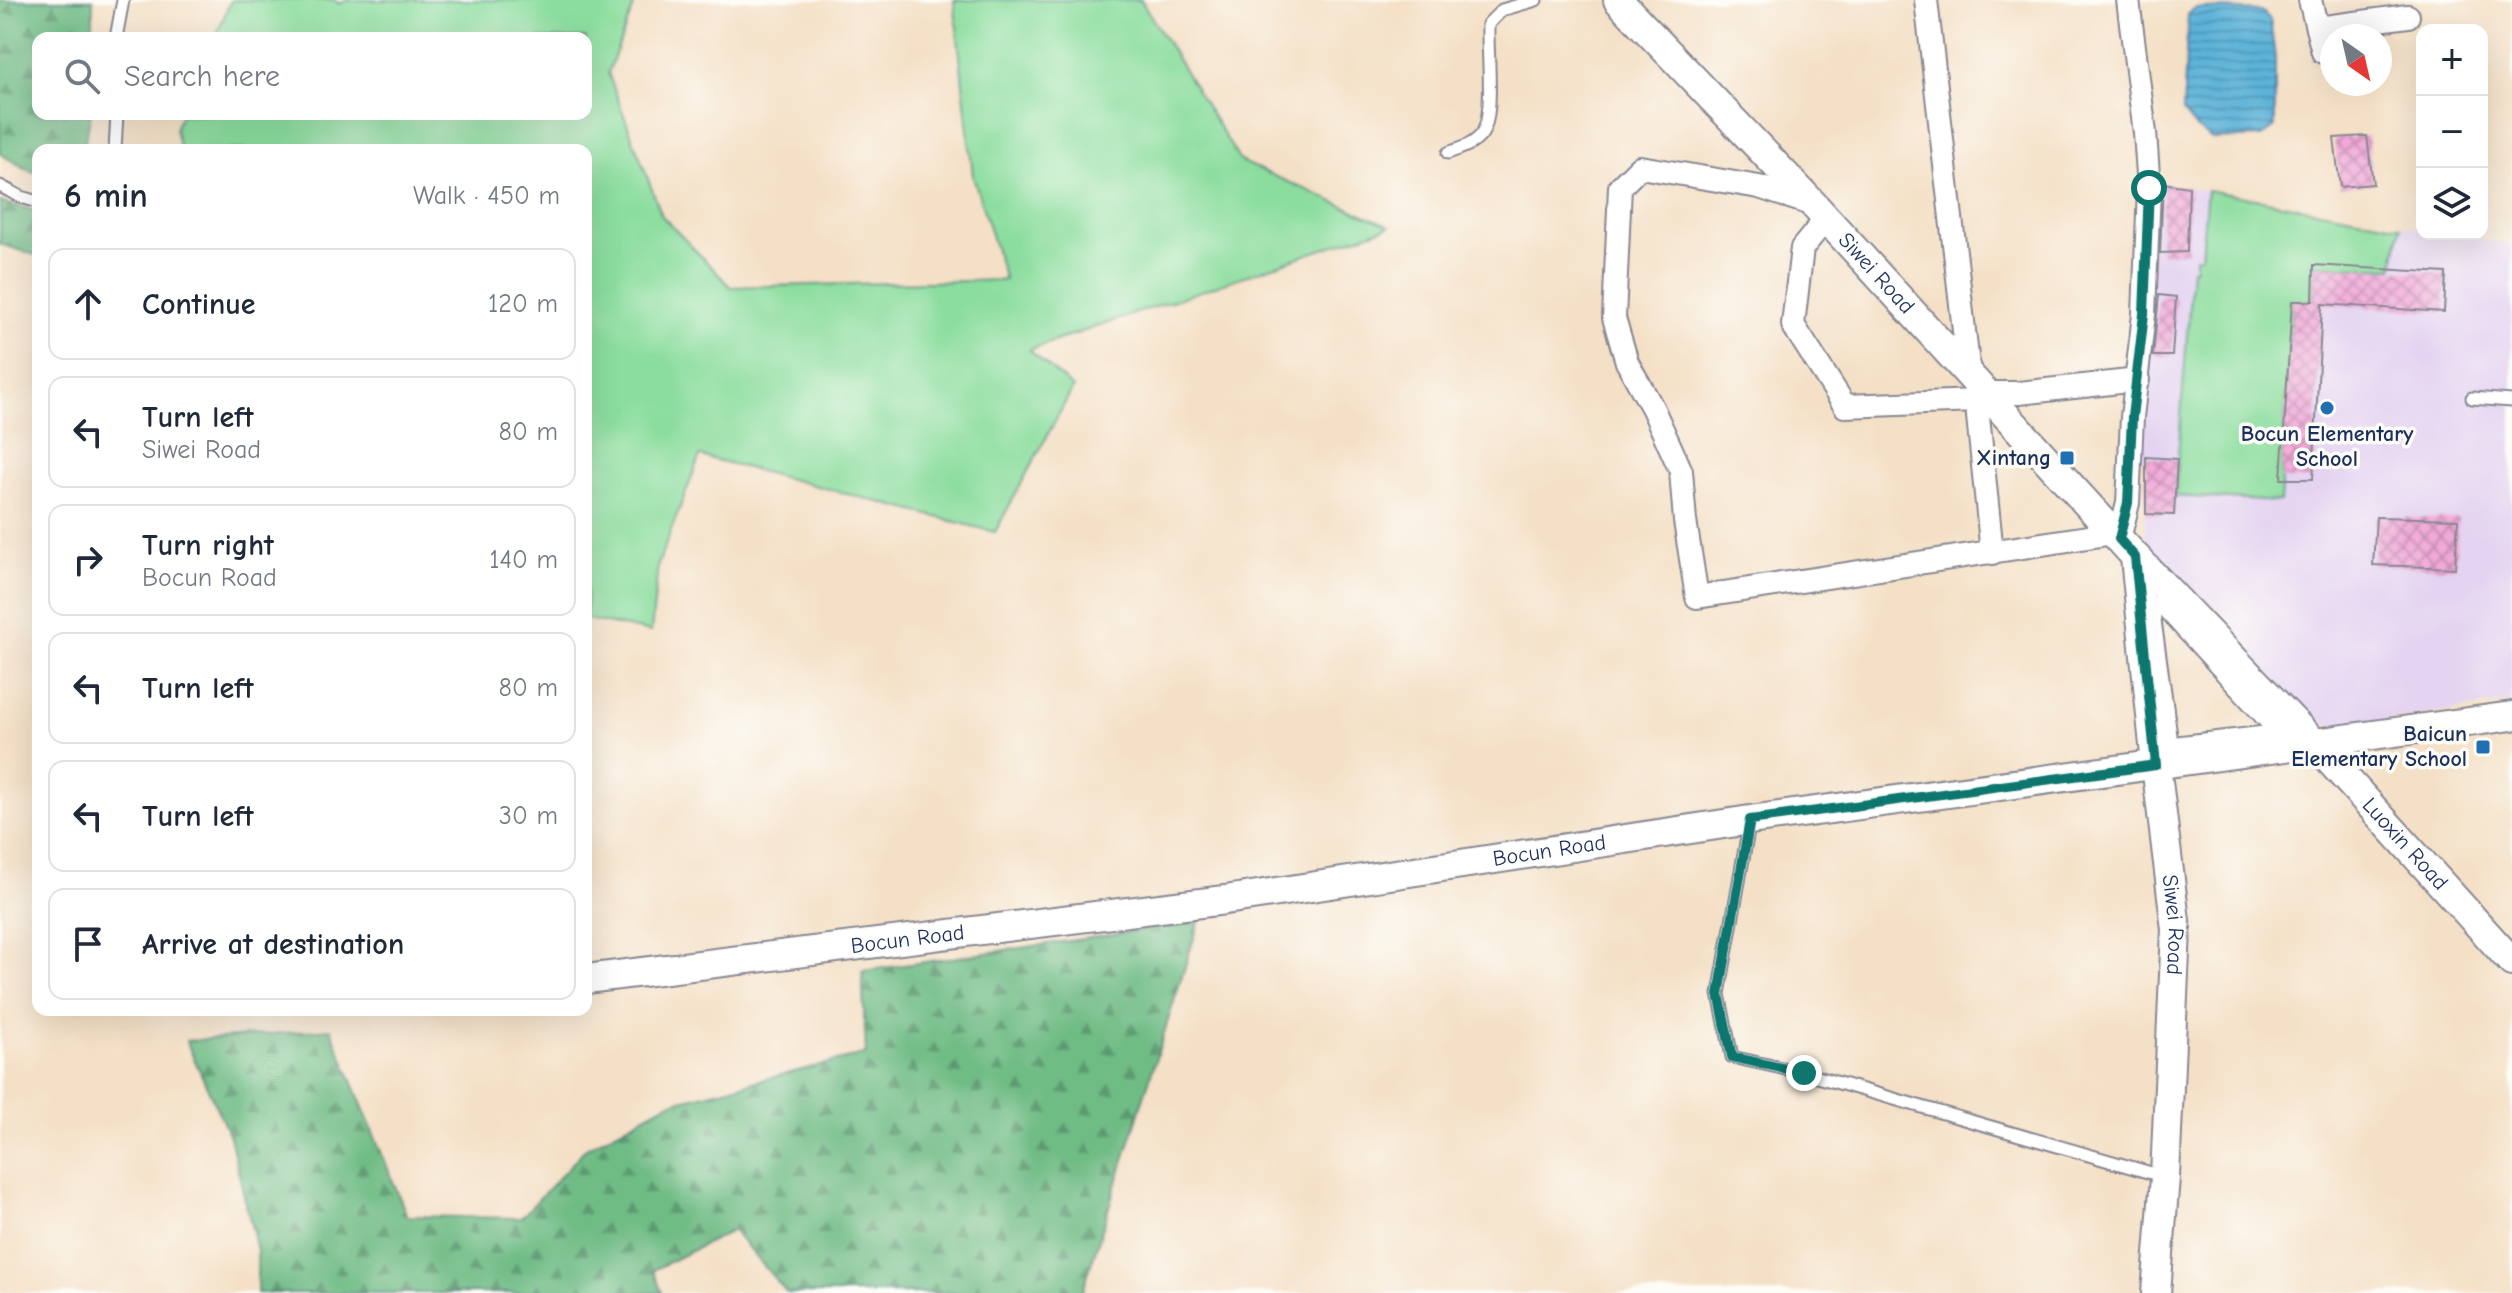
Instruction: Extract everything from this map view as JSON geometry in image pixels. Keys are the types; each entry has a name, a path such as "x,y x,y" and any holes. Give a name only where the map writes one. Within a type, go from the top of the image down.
{"street":[{"path":"1926,0 1977,387 1992,553"},
{"path":"2128,0 2149,188 2144,314 2138,380 2132,417 2125,545 1992,553 1697,597 1681,471 1653,409 1627,362 1614,318 1620,187 1640,167 1759,187 1820,212 1802,248 1793,325 1845,406 1977,387 2019,393 2138,380"},
{"path":"2310,0 2320,40"},
{"name":"Siwei Road","path":"1620,1 1820,212 1977,387 2125,545 2176,929 2165,1177 2156,1293"},
{"path":"2317,28 2408,16"},
{"name":"Luoxin Road","path":"2125,545 2313,742 2512,962"},
{"path":"2158,604 2165,609 2277,729 2278,733 2275,734 2173,745 2169,739 2152,607 2158,604"},
{"name":"Bocun Road","path":"592,978 1225,900 1750,820 2512,716"}],"lane":[{"path":"117,32 123,0"},
{"path":"1448,153 1473,143 1484,132 1488,111 1488,24 1502,10 1536,0"},
{"path":"115,144 117,120"},
{"path":"0,186 32,200"},
{"path":"2472,398 2512,401"},
{"path":"2512,706 2512,716"},
{"path":"1750,820 1719,994 1732,1057 1804,1073 2165,1177"}],"shaded area":[{"name":"Bocun Elementary School","path":"2157,182 2416,228 2416,240 2483,240 2512,245 2512,702 2335,727 2319,722 2299,708 2145,544 2146,461 2139,460"}],"green space":[{"path":"0,0 93,0 93,32 32,32 32,120 90,120 84,144 32,144 32,172 0,154"},
{"path":"231,0 336,0 338,4 347,0 636,0 608,73 662,216 731,287 1005,280 973,176 954,0 1141,0 1240,161 1390,226 1029,350 1073,388 995,532 700,456 658,564 651,632 592,620 592,144 179,144 175,129 179,120 592,120 592,32 218,32"},
{"path":"2207,190 2401,226 2393,268 2315,265 2313,301 2292,302 2280,502 2175,496 2192,269 2195,268 2195,257 2201,256"},
{"path":"0,202 32,210 32,254 0,244"},
{"path":"1199,922 1082,1293 787,1293 733,1230 653,1270 662,1293 257,1293 257,1250 230,1137 186,1041 331,1029 407,1216 521,1218 586,1148 669,1103 866,1054 862,971"}],"water":[{"path":"2195,8 2261,11 2270,19 2275,58 2275,127 2261,137 2212,139 2197,129 2183,112 2188,14"}],"building":[{"path":"2367,136 2373,184 2340,187 2334,138"},
{"path":"2163,183 2189,187 2187,252 2160,253"},
{"path":"2314,265 2446,273 2444,312 2322,304 2313,479 2281,479 2292,301 2313,301"},
{"path":"2159,295 2176,297 2172,356 2153,356"},
{"path":"2146,457 2177,459 2174,515 2146,514"},
{"path":"2376,517 2458,519 2455,568 2373,565"}],"place":[{"name":"Bocun Elementary School","path":"2327,408"},
{"name":"Xintang","path":"2067,458"},
{"name":"Baicun Elementary School","path":"2483,747"}],"route":[{"path":"1804,1073 1732,1057 1719,994 1750,820 2156,765 2135,557 2119,539 2128,503 2132,417 2144,314 2149,188"}]}
